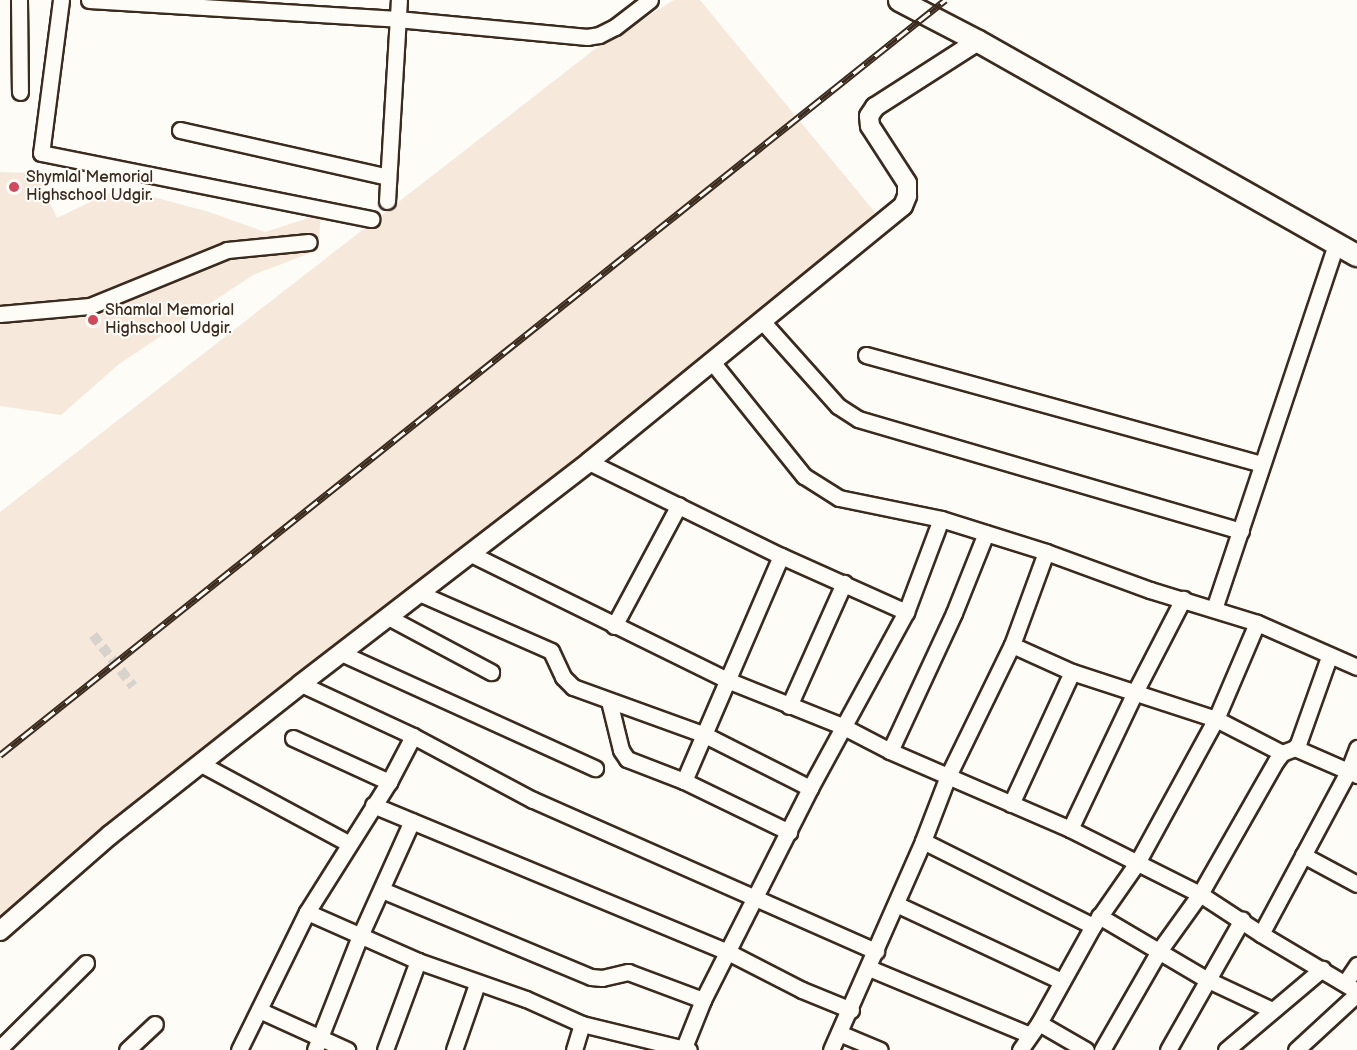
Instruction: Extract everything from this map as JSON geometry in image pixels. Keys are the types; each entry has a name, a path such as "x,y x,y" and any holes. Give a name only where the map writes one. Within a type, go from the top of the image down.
{"main road":[{"path":"899,0 978,41 1357,255"}],"street":[{"path":"19,0 20,92"},
{"path":"60,0 41,153 371,219"},
{"path":"89,0 398,19 587,37 599,35 615,27 650,0"},
{"path":"387,201 399,0"},
{"path":"0,931 110,835 589,462 903,206 907,196 907,183 870,126 869,116 875,107 978,41"},
{"path":"180,129 388,177"},
{"path":"0,314 90,306 226,250 309,242"},
{"path":"1214,609 1336,245"},
{"path":"762,321 838,406 858,419 1241,531"},
{"path":"866,355 1261,464"},
{"path":"713,363 804,476 839,498 941,519 1046,552 1150,590 1257,623 1329,657 1357,667"},
{"path":"589,462 781,556 906,612"},
{"path":"614,626 679,505"},
{"path":"307,912 418,961 477,984 526,999 582,1024 685,1049 703,1000 756,899 810,788 906,612 941,519"},
{"path":"890,752 954,613 986,533"},
{"path":"831,1050 851,1010 923,842 948,776 1012,645 1046,552"},
{"path":"471,554 727,680 842,726 890,752 1070,829 1200,894 1353,989"},
{"path":"684,781 781,556"},
{"path":"789,706 844,584"},
{"path":"419,593 551,651 563,677 573,687 703,734 810,788"},
{"path":"1070,829 1135,692 1183,599"},
{"path":"388,617 491,672"},
{"path":"1020,1050 1096,921 1137,863 1216,719 1257,623"},
{"path":"1012,645 1072,672 1216,719 1288,751 1352,773"},
{"path":"341,653 595,768"},
{"path":"1102,1050 1159,951 1200,894 1288,751 1329,657"},
{"path":"1011,804 1072,672"},
{"path":"301,684 413,736 533,800 706,874 756,899 876,951"},
{"path":"609,701 621,750 627,759 684,781 789,832"},
{"path":"239,1050 307,912 348,843 389,782 413,736"},
{"path":"293,738 389,782"},
{"path":"1262,934 1304,855 1352,773 1357,748"},
{"path":"201,764 348,843"},
{"path":"373,805 728,952 802,990 851,1010"},
{"path":"318,1044 360,936 412,822"},
{"path":"923,842 1159,951 1206,979 1272,1010"},
{"path":"1304,855 1357,884"},
{"path":"382,890 591,977 602,978 628,972 703,1000"},
{"path":"896,904 1061,981"},
{"path":"1168,1050 1206,979 1242,920"},
{"path":"385,1050 418,961"},
{"path":"0,1048 86,963"},
{"path":"1300,1046 1353,989 1357,965"},
{"path":"869,968 1086,1050"},
{"path":"1226,1050 1322,969"},
{"path":"454,1050 477,984"},
{"path":"259,1011 318,1044 347,1050"},
{"path":"127,1050 155,1024"},
{"path":"574,1050 582,1024"},
{"path":"839,1033 880,1050"},
{"path":"1300,1046 1319,1050"}],"shaded area":[{"path":"674,0 700,0 878,216 0,920 0,512 595,49"},
{"name":"Shamlal Memorial Highschool Udgir.","path":"0,172 35,173 35,178 39,179 57,218 109,193 146,195 209,212 265,232 321,214 318,250 253,275 119,364 61,415 0,406"}],"tunnel":[{"path":"93,635 133,686"}],"railway":[{"path":"0,755 945,0"}],"place":[{"name":"Shymlal Memorial Highschool Udgir.","path":"14,187"},
{"name":"Shamlal Memorial Highschool Udgir.","path":"93,320"}]}
